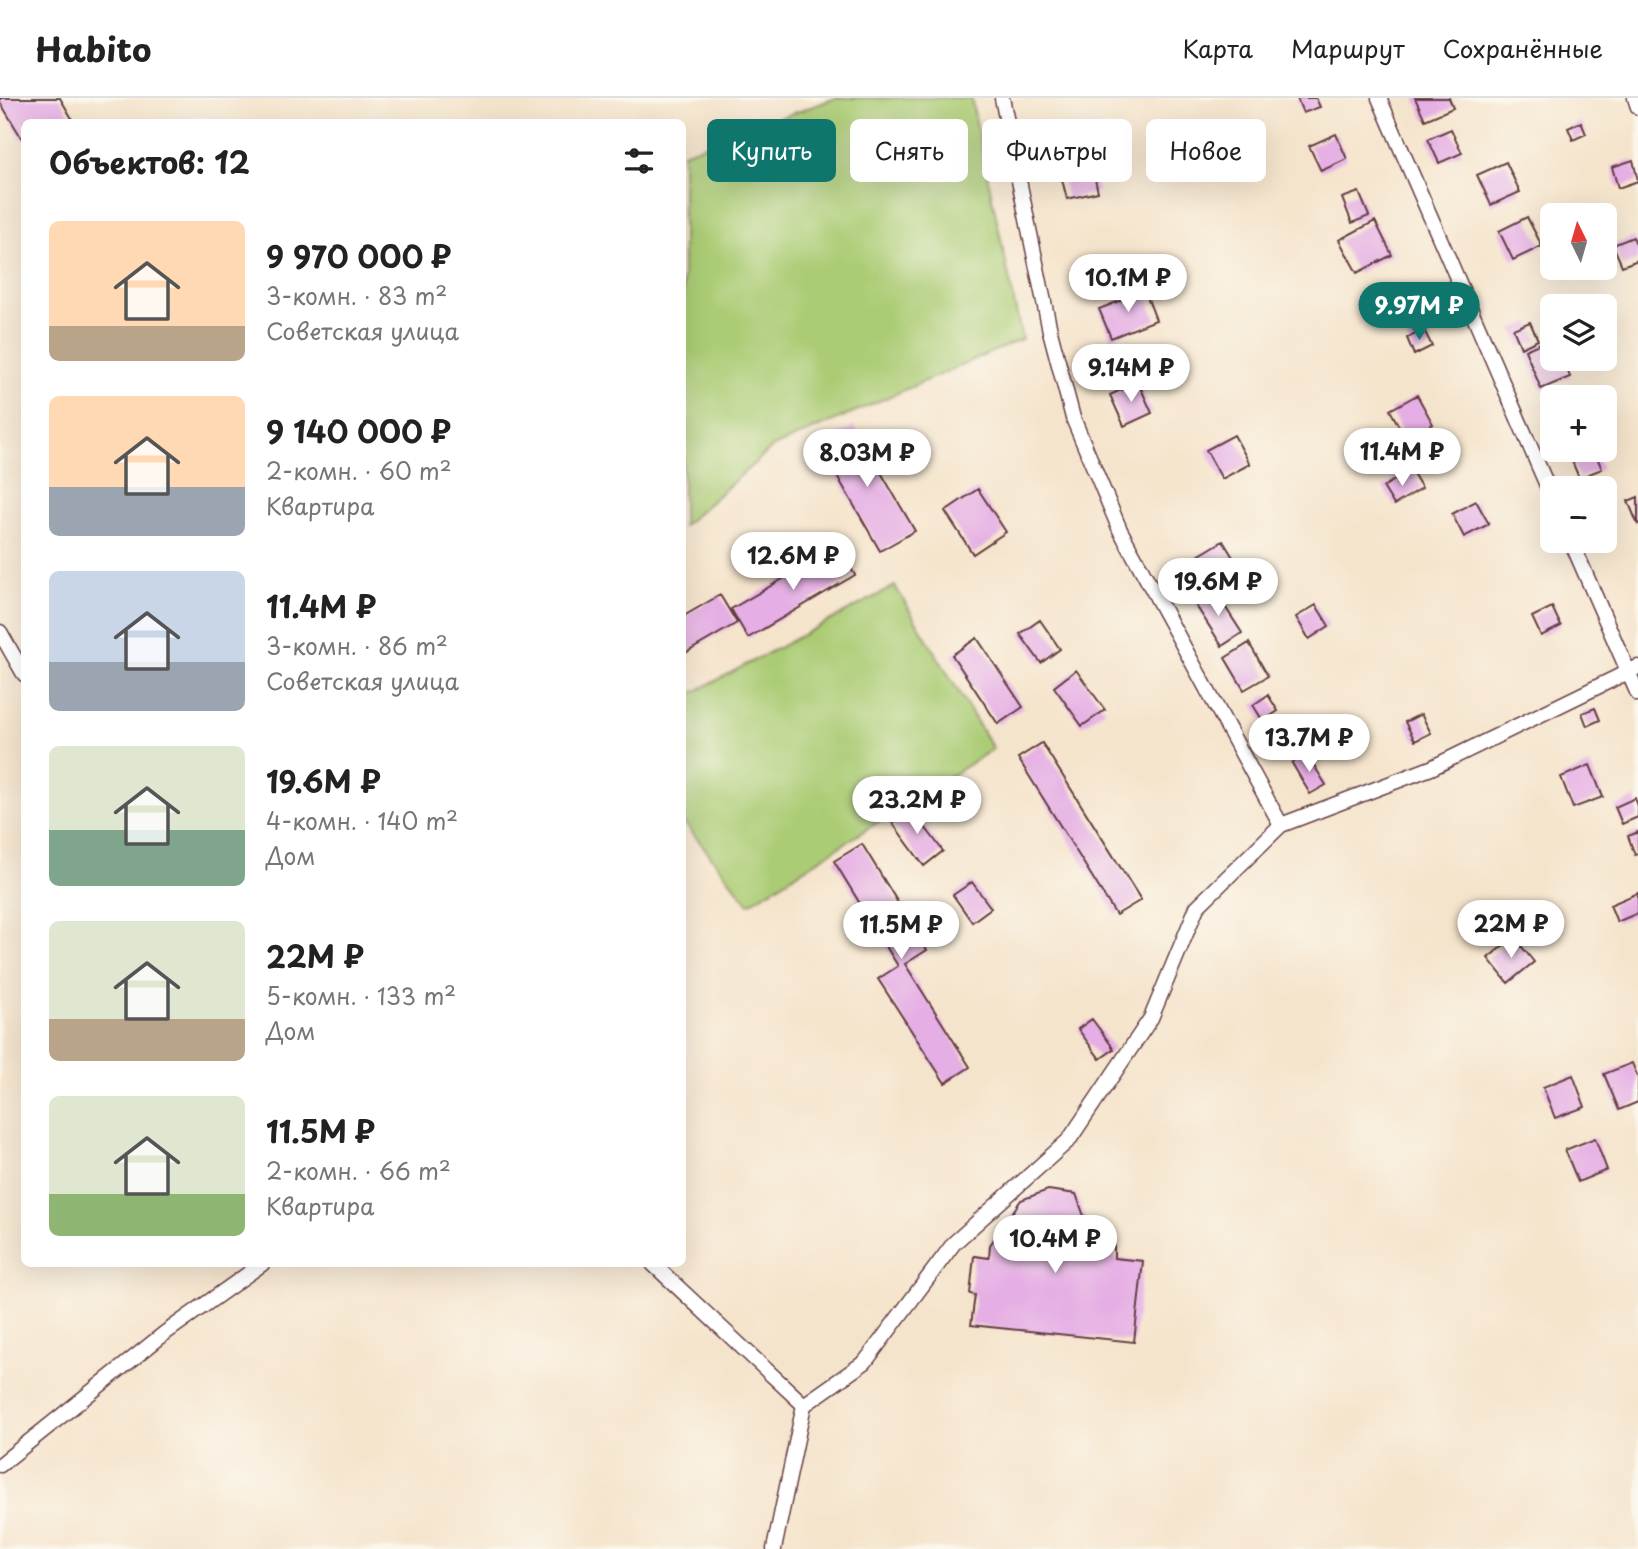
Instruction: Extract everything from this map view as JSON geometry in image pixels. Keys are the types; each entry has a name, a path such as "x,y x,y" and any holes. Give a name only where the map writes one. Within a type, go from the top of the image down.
{"street":[{"path":"1002,98 1050,331 1073,418 1120,530 1281,825"},
{"path":"1379,98 1543,476"},
{"path":"1635,98 1638,107"},
{"path":"1578,553 1633,668 1638,694"},
{"path":"0,632 21,669"},
{"path":"774,1549 804,1405 865,1362 954,1243 1069,1140 1151,1018 1197,907 1281,825 1431,768 1633,668"},
{"path":"0,1465 165,1333 258,1267"},
{"path":"656,1267 804,1405"}],"green space":[{"path":"836,98 971,98 982,150 982,182 989,182 1022,339 773,447 686,523 686,152 707,144 707,182 836,182 836,119 778,119"},
{"path":"895,586 993,749 749,904 686,825 686,696"}],"building":[{"path":"0,98 60,98 72,119 21,119 21,137"},
{"path":"1297,98 1316,98 1320,107 1303,113"},
{"path":"1415,98 1449,98 1453,108 1425,120"},
{"path":"1581,122 1586,134 1573,140 1568,128"},
{"path":"1451,129 1462,153 1439,163 1428,139"},
{"path":"1336,134 1347,159 1321,171 1309,146"},
{"path":"1633,160 1638,181 1618,188 1612,167"},
{"path":"1506,162 1520,192 1491,205 1477,175"},
{"path":"1063,182 1096,182 1098,192 1067,199"},
{"path":"1359,192 1369,216 1352,223 1342,198"},
{"path":"1527,217 1540,247 1513,260 1499,231"},
{"path":"1375,221 1392,255 1357,273 1339,240"},
{"path":"1633,237 1638,248 1638,260 1622,266 1617,254 1617,243"},
{"path":"1383,289 1398,321 1379,330 1364,298"},
{"path":"1145,291 1156,320 1111,338 1099,309"},
{"path":"1530,322 1538,340 1521,348 1513,329"},
{"path":"1424,330 1432,346 1414,355 1407,338"},
{"path":"1540,343 1540,371 1568,371 1570,377 1540,387 1525,350"},
{"path":"1138,382 1152,413 1124,426 1110,395"},
{"path":"1417,395 1433,424 1406,439 1390,410"},
{"path":"854,426 915,531 880,551 820,446"},
{"path":"1234,435 1250,464 1222,479 1206,450"},
{"path":"1572,462 1599,462 1602,469 1578,476"},
{"path":"1411,470 1422,488 1394,505 1383,487"},
{"path":"978,489 1006,532 973,554 945,511"},
{"path":"1638,497 1638,525 1628,501"},
{"path":"1476,501 1489,524 1464,537 1452,514"},
{"path":"1223,541 1237,564 1212,579 1198,556"},
{"path":"838,547 855,575 748,638 731,609"},
{"path":"1215,591 1242,633 1222,646 1195,604"},
{"path":"720,595 737,623 686,653 686,615"},
{"path":"1316,605 1329,626 1309,639 1296,617"},
{"path":"1552,607 1561,626 1541,636 1532,617"},
{"path":"1040,620 1060,649 1041,663 1020,634"},
{"path":"977,638 1023,707 998,724 952,655"},
{"path":"1249,643 1268,676 1244,690 1225,658"},
{"path":"1076,670 1105,710 1082,726 1054,687"},
{"path":"1268,695 1278,711 1263,721 1253,705"},
{"path":"1595,708 1600,720 1587,726 1582,713"},
{"path":"1421,714 1431,733 1415,741 1405,722"},
{"path":"1288,716 1301,737 1282,749 1268,728"},
{"path":"1042,743 1141,900 1116,915 1018,758"},
{"path":"1307,754 1326,785 1310,794 1292,763"},
{"path":"1590,765 1603,797 1573,808 1561,777"},
{"path":"962,783 975,801 957,813 945,795"},
{"path":"1635,798 1638,817 1622,824 1615,807"},
{"path":"910,807 943,851 924,866 891,821"},
{"path":"1638,832 1638,854 1635,855 1628,836"},
{"path":"862,844 927,950 905,964 970,1067 945,1083 878,979 898,966 834,861"},
{"path":"972,882 991,908 972,922 953,895"},
{"path":"1638,893 1638,913 1617,922 1610,905"},
{"path":"1514,937 1534,962 1508,983 1488,958"},
{"path":"1092,1019 1114,1049 1100,1059 1078,1029"},
{"path":"1632,1063 1638,1078 1638,1102 1619,1110 1604,1074"},
{"path":"1573,1075 1585,1107 1555,1118 1543,1087"},
{"path":"1595,1138 1607,1170 1578,1182 1565,1150"},
{"path":"1048,1190 1076,1194 1089,1230 1089,1239 1114,1243 1114,1258 1143,1261 1134,1342 971,1325 975,1295 970,1294 974,1256 989,1258 990,1245 1021,1200"}]}
